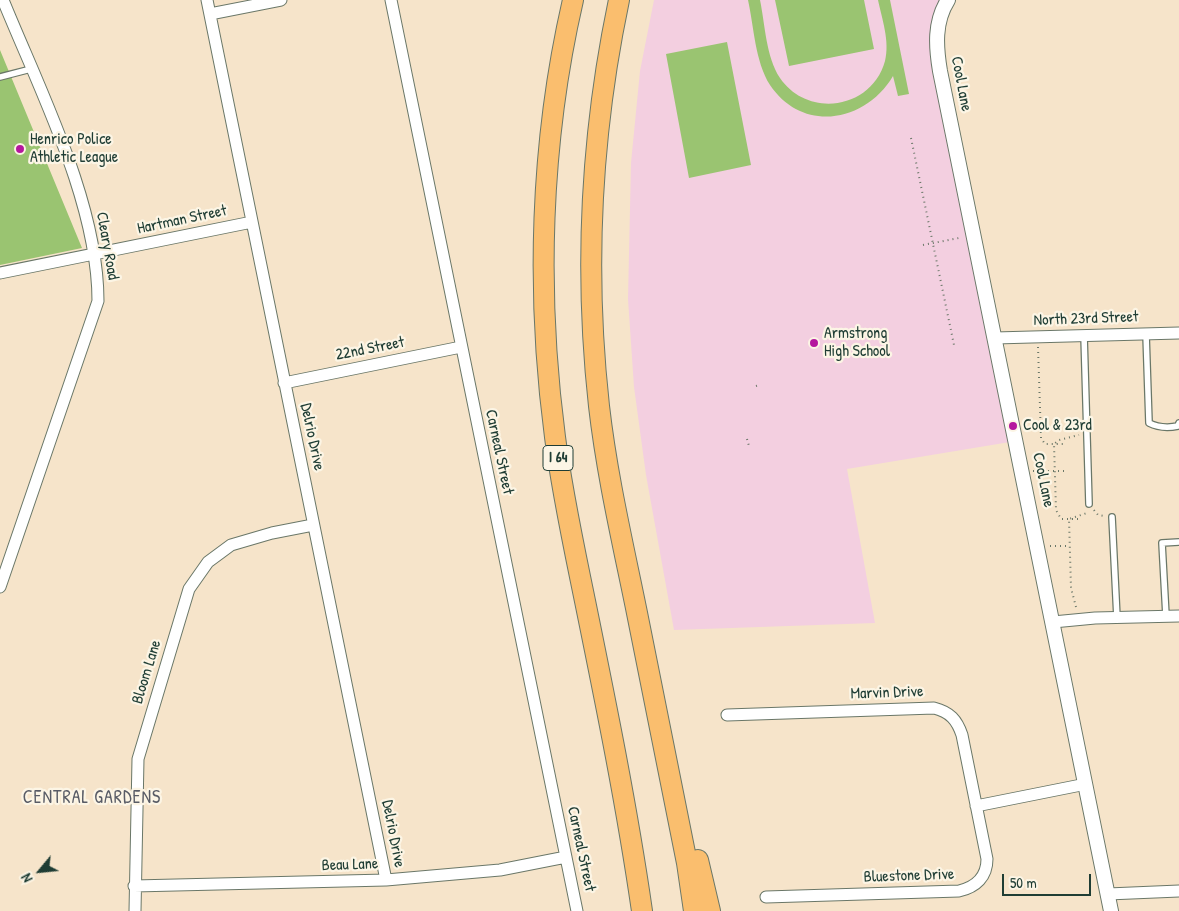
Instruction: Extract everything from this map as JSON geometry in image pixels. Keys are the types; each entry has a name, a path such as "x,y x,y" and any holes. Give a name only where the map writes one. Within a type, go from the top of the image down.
{"highway":[{"name":"I 64","path":"573,0 558,79 548,162 543,272 546,353 555,439 564,497 619,771 642,911"},
{"path":"619,0 610,41 596,137 592,238 596,374 604,441 644,649 706,911"}],"street":[{"name":"Cleary Road","path":"0,587 4,563 98,301 98,273 86,213 73,173 3,0"},
{"name":"Delrio Drive","path":"207,0 386,880"},
{"path":"210,14 281,0"},
{"name":"Carneal Street","path":"392,0 577,911"},
{"name":"Cool Lane","path":"948,0 938,25 937,53 1112,911"},
{"name":"Hartman Street","path":"0,274 252,222"},
{"name":"North 23rd Street","path":"995,338 1179,333"},
{"name":"22nd Street","path":"284,383 461,347"},
{"name":"Bloom Lane","path":"135,911 138,759 189,589 208,562 231,545 272,533 314,525"},
{"path":"1053,622 1179,616"},
{"name":"Marvin Drive","path":"727,715 906,708 943,710 958,723 976,806"},
{"path":"976,806 1086,784"},
{"name":"Bluestone Drive","path":"766,897 959,891 969,889 984,876 987,866 976,806"},
{"name":"Beau Lane","path":"134,886 386,880 500,870 566,857"},
{"path":"1108,894 1179,891"}],"lane":[{"path":"0,77 31,69"},
{"path":"1146,334 1150,423 1156,427 1170,428 1178,426 1179,423"},
{"path":"1084,336 1089,504"},
{"path":"1112,517 1117,618"},
{"path":"1166,616 1162,542 1179,542"}],"path":[{"path":"911,138 954,345"},
{"path":"923,245 959,238"},
{"path":"1038,347 1041,438 1045,444 1063,444"},
{"path":"1054,444 1059,440 1083,434"},
{"path":"747,438 749,446"},
{"path":"1054,444 1056,510 1061,519 1078,519"},
{"path":"1032,472 1064,470"},
{"path":"1069,519 1094,510"},
{"path":"1069,519 1071,588 1077,610"},
{"path":"1047,546 1070,546"}],"shaded area":[{"name":"Armstrong High School","path":"654,0 948,0 937,32 1016,441 847,469 875,623 674,630 646,475 634,387 628,299 631,163 640,71"}],"green space":[{"path":"748,0 760,0 769,50 775,70 780,78 792,91 806,99 822,103 838,103 853,98 867,90 878,77 885,61 887,46 878,0 890,0 909,94 898,96 893,76 881,92 867,104 851,112 834,116 816,116 799,111 784,101 765,76 758,55"},
{"path":"775,0 864,0 874,49 789,66"},
{"path":"727,42 751,165 689,178 666,54"},
{"name":"Henrico Police Athletic League","path":"0,50 82,248 0,265"}],"place":[{"name":"Henrico Police Athletic League","path":"20,149"},
{"name":"Armstrong High School","path":"814,343"},
{"name":"Cool & 23rd","path":"1013,426"}],"district":[{"name":"CENTRAL GARDENS","path":"92,798"}]}
